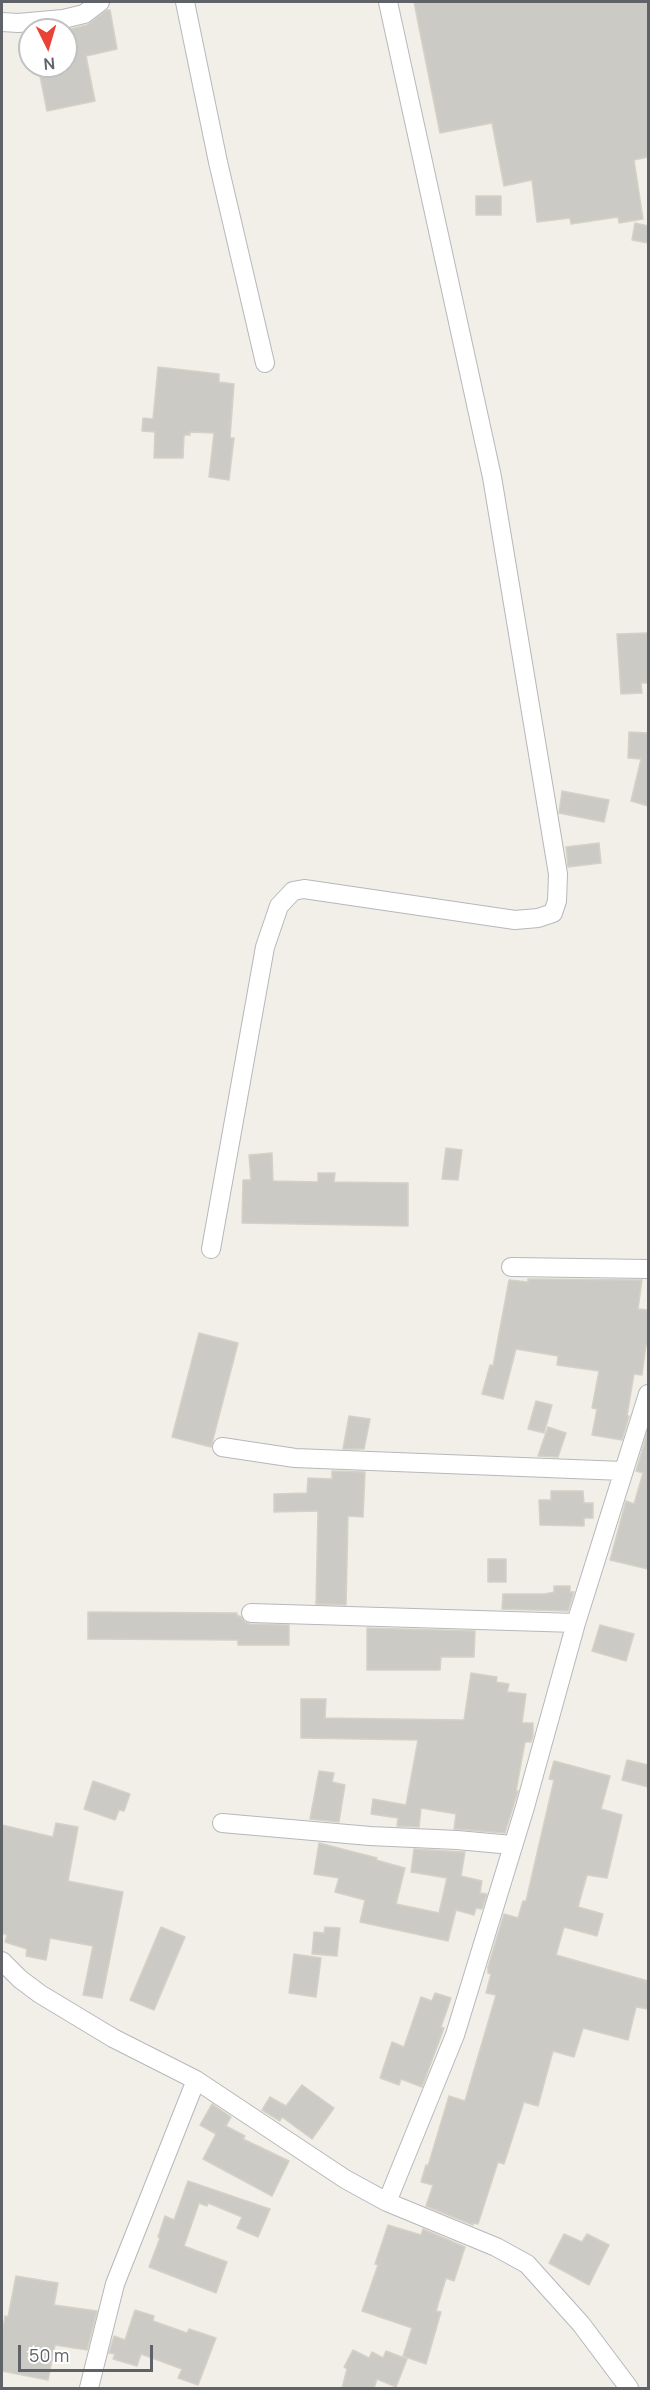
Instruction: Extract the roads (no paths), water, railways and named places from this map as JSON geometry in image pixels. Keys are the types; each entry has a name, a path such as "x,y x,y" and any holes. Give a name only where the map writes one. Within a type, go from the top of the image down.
{"street":[{"path":"2,22 63,19 84,14 100,2"},
{"path":"185,2 218,162 266,363"},
{"path":"211,1249 220,1188 265,946 279,906 293,891 304,889 515,920 538,918 553,913 557,901 558,874 492,477 388,2"},
{"path":"511,1267 648,1269"},
{"path":"387,2202 455,2035 525,1807 576,1623 648,1394"},
{"path":"222,1447 295,1458 623,1471"},
{"path":"251,1612 576,1623"},
{"path":"222,1823 512,1845"},
{"path":"2,1961 40,1994 113,2038 196,2080 345,2179 387,2202 496,2247 527,2264 581,2324 629,2388"},
{"path":"89,2388 115,2284 196,2080"}]}
